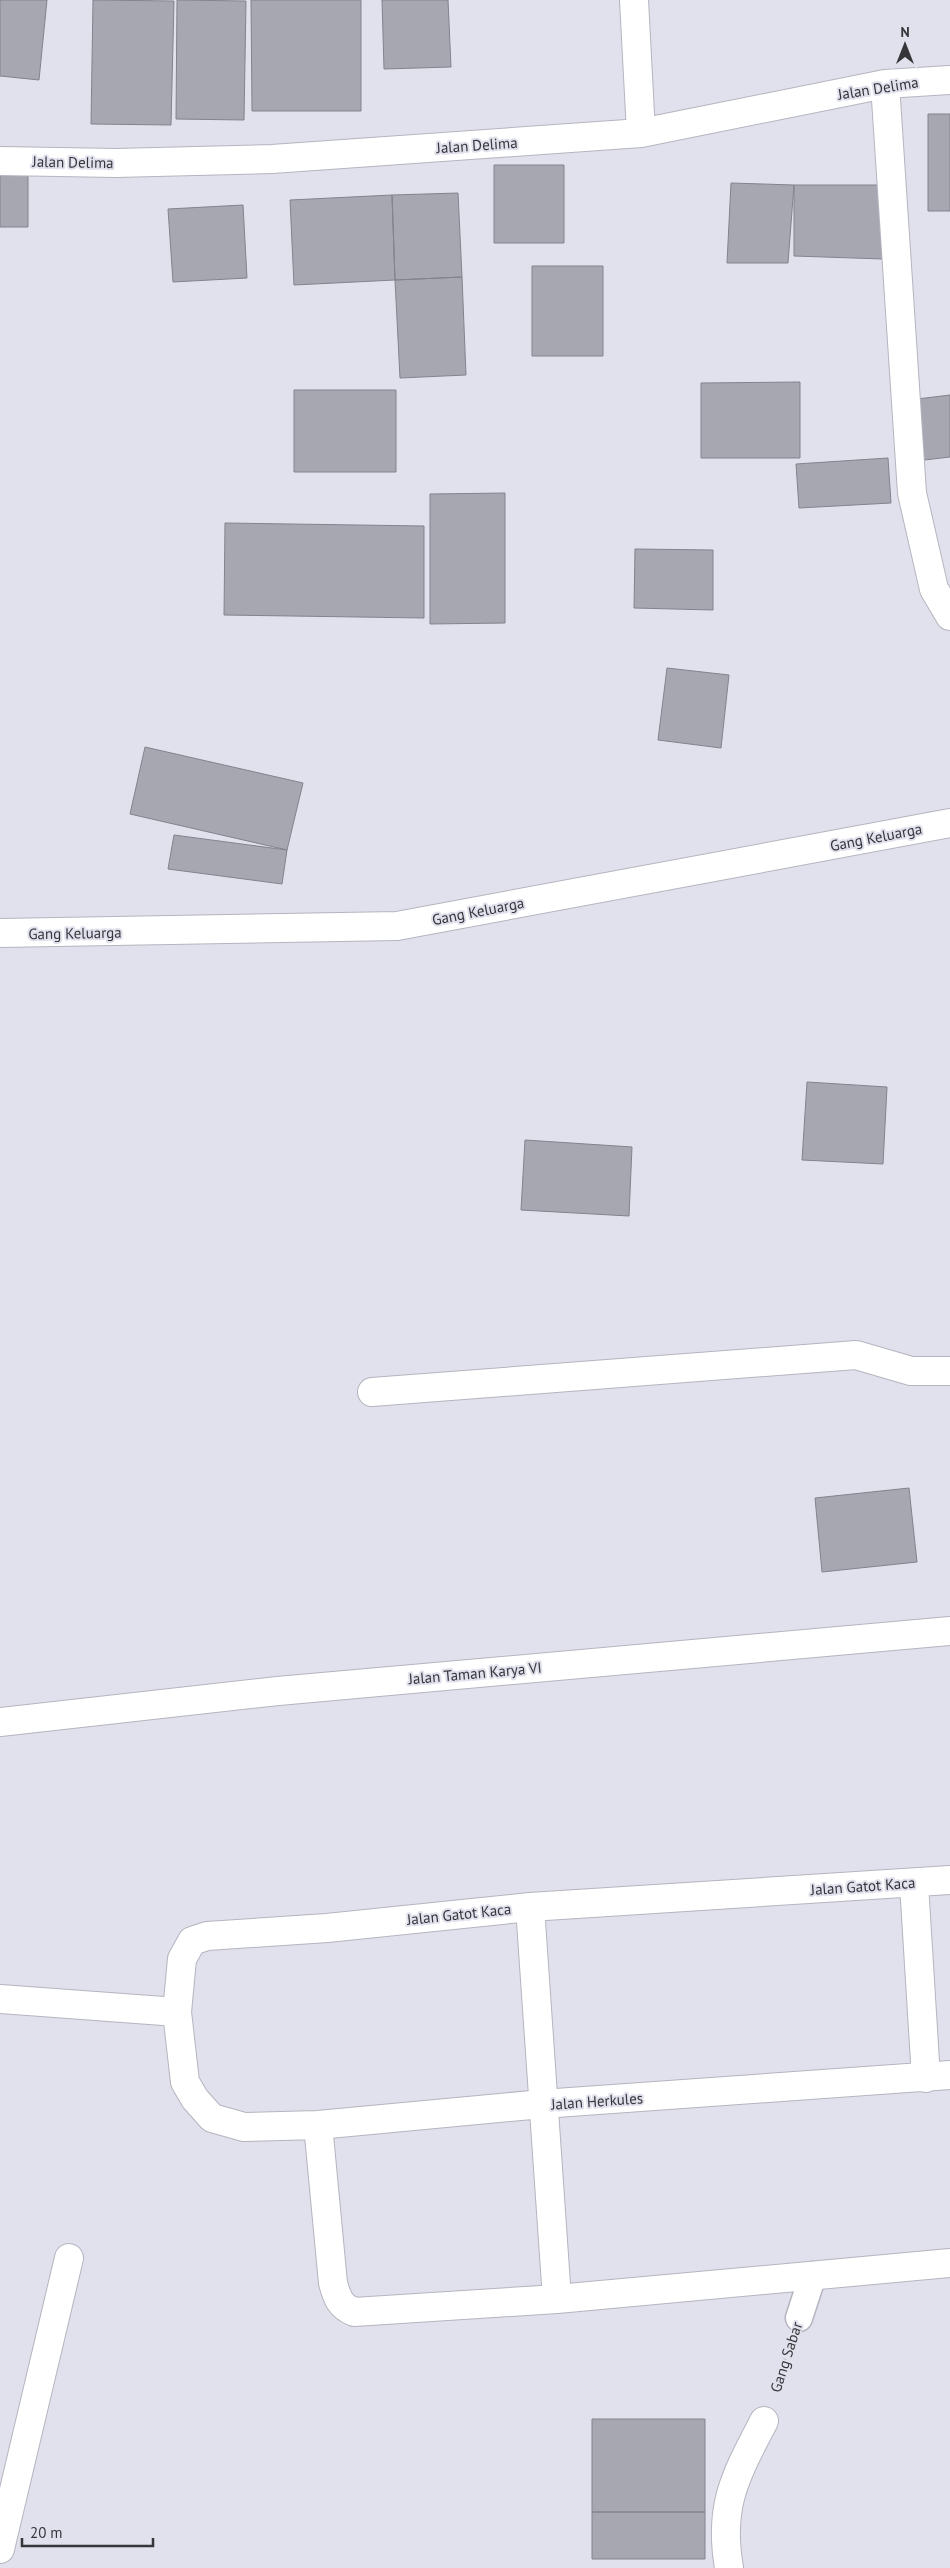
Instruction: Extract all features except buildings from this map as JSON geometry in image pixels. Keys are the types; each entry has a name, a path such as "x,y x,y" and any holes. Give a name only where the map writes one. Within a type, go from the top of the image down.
{"street":[{"path":"634,0 641,133"},
{"name":"Jalan Delima","path":"0,160 116,163 272,159 641,133 885,84 950,80"},
{"path":"885,84 912,493 934,589 950,616"},
{"name":"Gang Keluarga","path":"0,934 397,926 950,824"},
{"path":"372,1392 856,1355 911,1371 950,1371"},
{"name":"Jalan Taman Karya VI","path":"0,1722 278,1691 950,1631"},
{"name":"Jalan Gatot Kaca","path":"244,2127 212,2118 185,2082 177,2012 182,1959 192,1942 207,1936 328,1928 530,1907 914,1884 950,1880"},
{"path":"914,1884 938,2077"},
{"path":"530,1907 542,2104 557,2299"},
{"path":"0,1999 177,2012"},
{"name":"Jalan Herkules","path":"244,2127 318,2126 542,2104 938,2077"},
{"path":"318,2126 333,2283 337,2299 344,2307 354,2312 557,2299 950,2263"},
{"path":"0,2548 69,2258"},
{"path":"729,2568 724,2541 727,2506 736,2475 764,2421"}],"lane":[{"name":"Gang Sabar","path":"799,2318 813,2275"}],"path":[{"name":"Gang Sabar","path":"764,2421 799,2318"}]}
